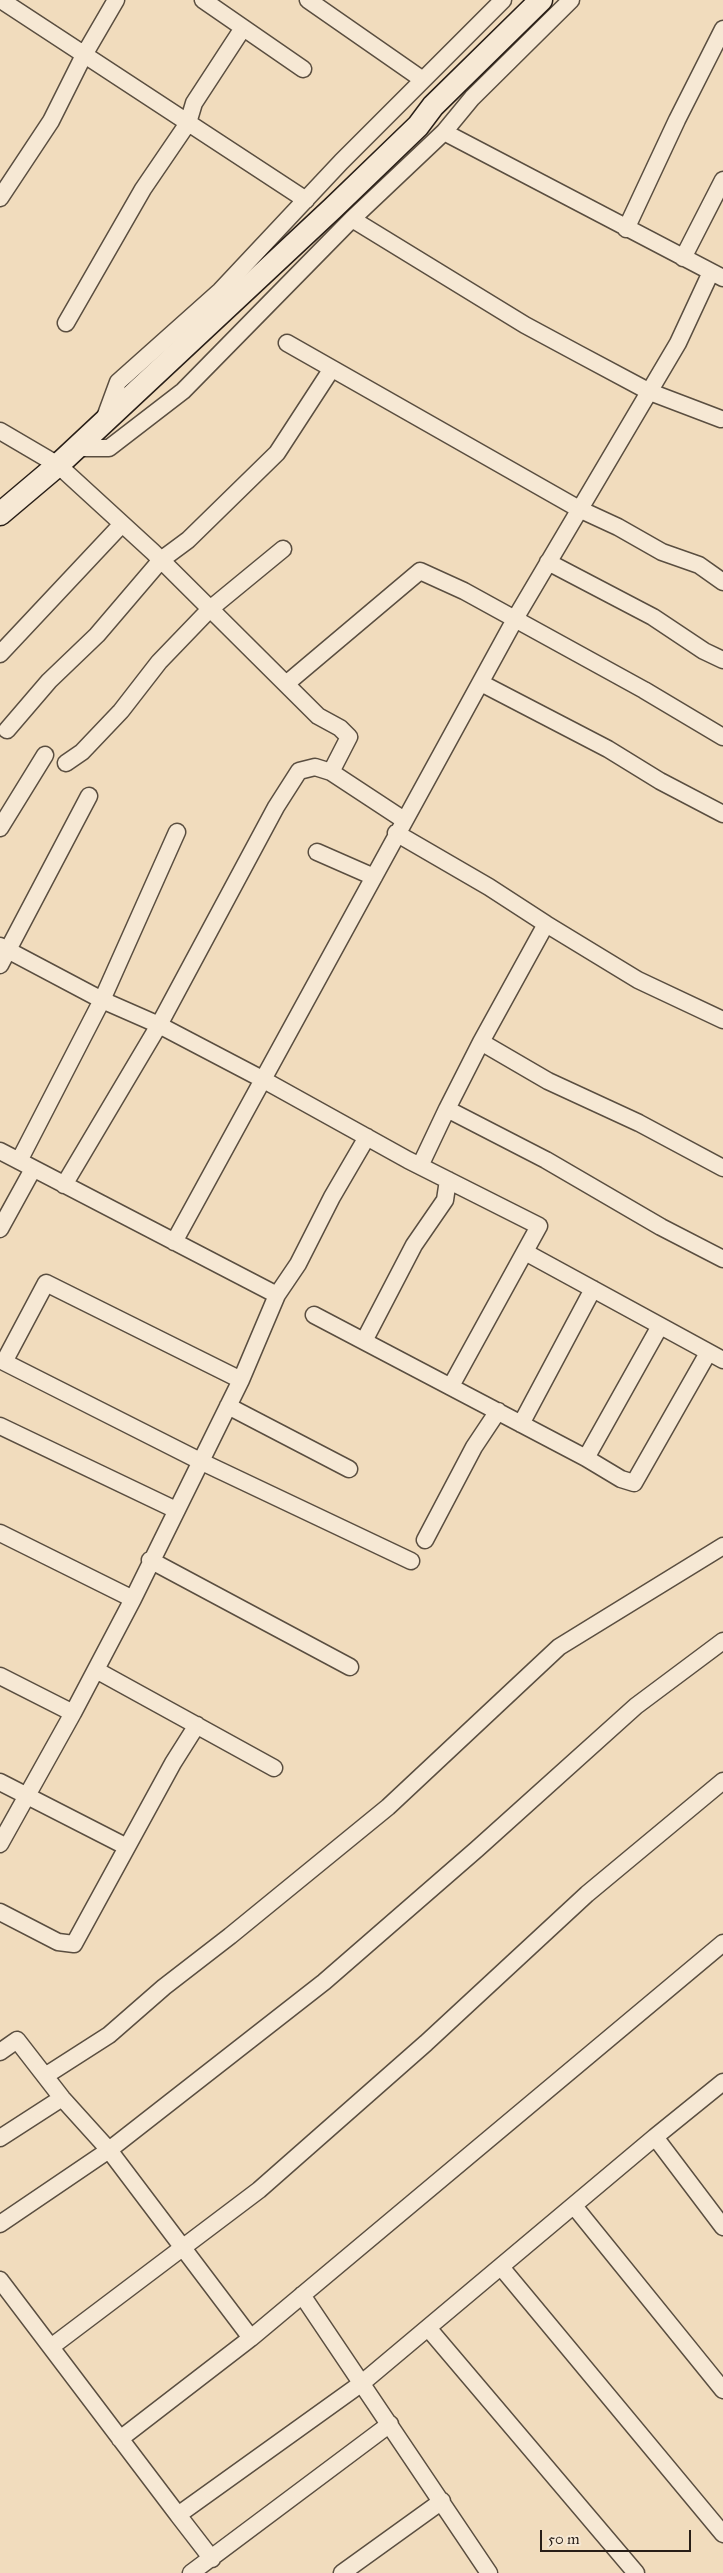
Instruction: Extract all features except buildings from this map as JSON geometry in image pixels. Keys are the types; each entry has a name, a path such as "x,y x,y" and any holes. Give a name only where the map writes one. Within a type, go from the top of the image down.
{"main road":[{"path":"0,514 103,424 418,126 432,106 541,0"}],"street":[{"path":"1,0 306,200"},
{"path":"0,198 51,122 84,55 116,0"},
{"path":"203,0 303,69"},
{"path":"308,0 423,80"},
{"path":"103,424 118,382 220,291 306,200 502,0"},
{"path":"76,448 110,448 183,391 352,220 444,132 472,98 571,0"},
{"path":"66,323 143,189 188,123 194,103 243,28"},
{"path":"626,229 677,120 723,29"},
{"path":"174,1242 400,826 515,620 717,275 444,132"},
{"path":"683,258 723,180"},
{"path":"352,220 525,325 650,392 721,418"},
{"path":"287,343 331,370 579,509 618,527 662,552 699,565 723,582"},
{"path":"7,730 49,681 96,635 160,560 188,540 277,452 331,370"},
{"path":"0,432 58,465 160,560 318,716 349,736 331,772"},
{"path":"0,654 122,524"},
{"path":"66,763 82,752 121,711 159,662 210,609 282,549"},
{"path":"548,562 653,617 723,660"},
{"path":"286,684 420,571 464,590 644,690 723,737"},
{"path":"481,683 608,749 660,781 723,814"},
{"path":"0,828 45,755"},
{"path":"64,1185 159,1026 276,807 299,771 316,767 331,772 400,826 546,924 638,980 723,1020"},
{"path":"0,965 4,948 89,796"},
{"path":"0,1229 26,1165 177,832"},
{"path":"317,852 374,877"},
{"path":"420,1166 481,1042 546,924"},
{"path":"4,948 102,1000 159,1026 262,1079 420,1166 539,1226 451,1386"},
{"path":"481,1042 548,1081 639,1123 723,1168"},
{"path":"447,1109 546,1160 662,1227 723,1259"},
{"path":"0,1844 96,1670 150,1560 202,1462 241,1380 276,1295 298,1264 332,1197 367,1137"},
{"path":"0,1151 276,1295"},
{"path":"364,1341 414,1245 445,1200 448,1180"},
{"path":"525,1252 723,1360"},
{"path":"241,1380 46,1283 4,1362 202,1462 411,1562"},
{"path":"521,1424 573,1330 593,1289"},
{"path":"314,1315 586,1458 621,1480 634,1483 708,1353"},
{"path":"586,1458 660,1326"},
{"path":"228,1406 348,1469"},
{"path":"425,1540 474,1447 498,1411"},
{"path":"0,1426 176,1510"},
{"path":"0,1533 132,1599"},
{"path":"45,2076 109,2035 164,1987 230,1936 388,1807 559,1647 723,1546"},
{"path":"150,1560 350,1667"},
{"path":"0,2224 109,2150 324,1982 477,1849 636,1706 723,1641"},
{"path":"96,1670 274,1768"},
{"path":"0,1676 73,1713"},
{"path":"0,1912 58,1942 74,1944 173,1762 197,1725"},
{"path":"51,2347 259,2190 426,2043 588,1894 723,1780"},
{"path":"0,1782 127,1846"},
{"path":"120,2439 251,2338 723,1943"},
{"path":"0,2052 18,2040 62,2098 109,2150 251,2338"},
{"path":"178,2516 362,2383 723,2082"},
{"path":"0,2138 62,2098"},
{"path":"655,2138 723,2227"},
{"path":"574,2206 723,2390"},
{"path":"501,2267 723,2534"},
{"path":"0,2280 212,2559"},
{"path":"302,2295 390,2424 487,2572"},
{"path":"428,2328 636,2573"},
{"path":"192,2573 390,2424"},
{"path":"342,2573 442,2502"}]}
